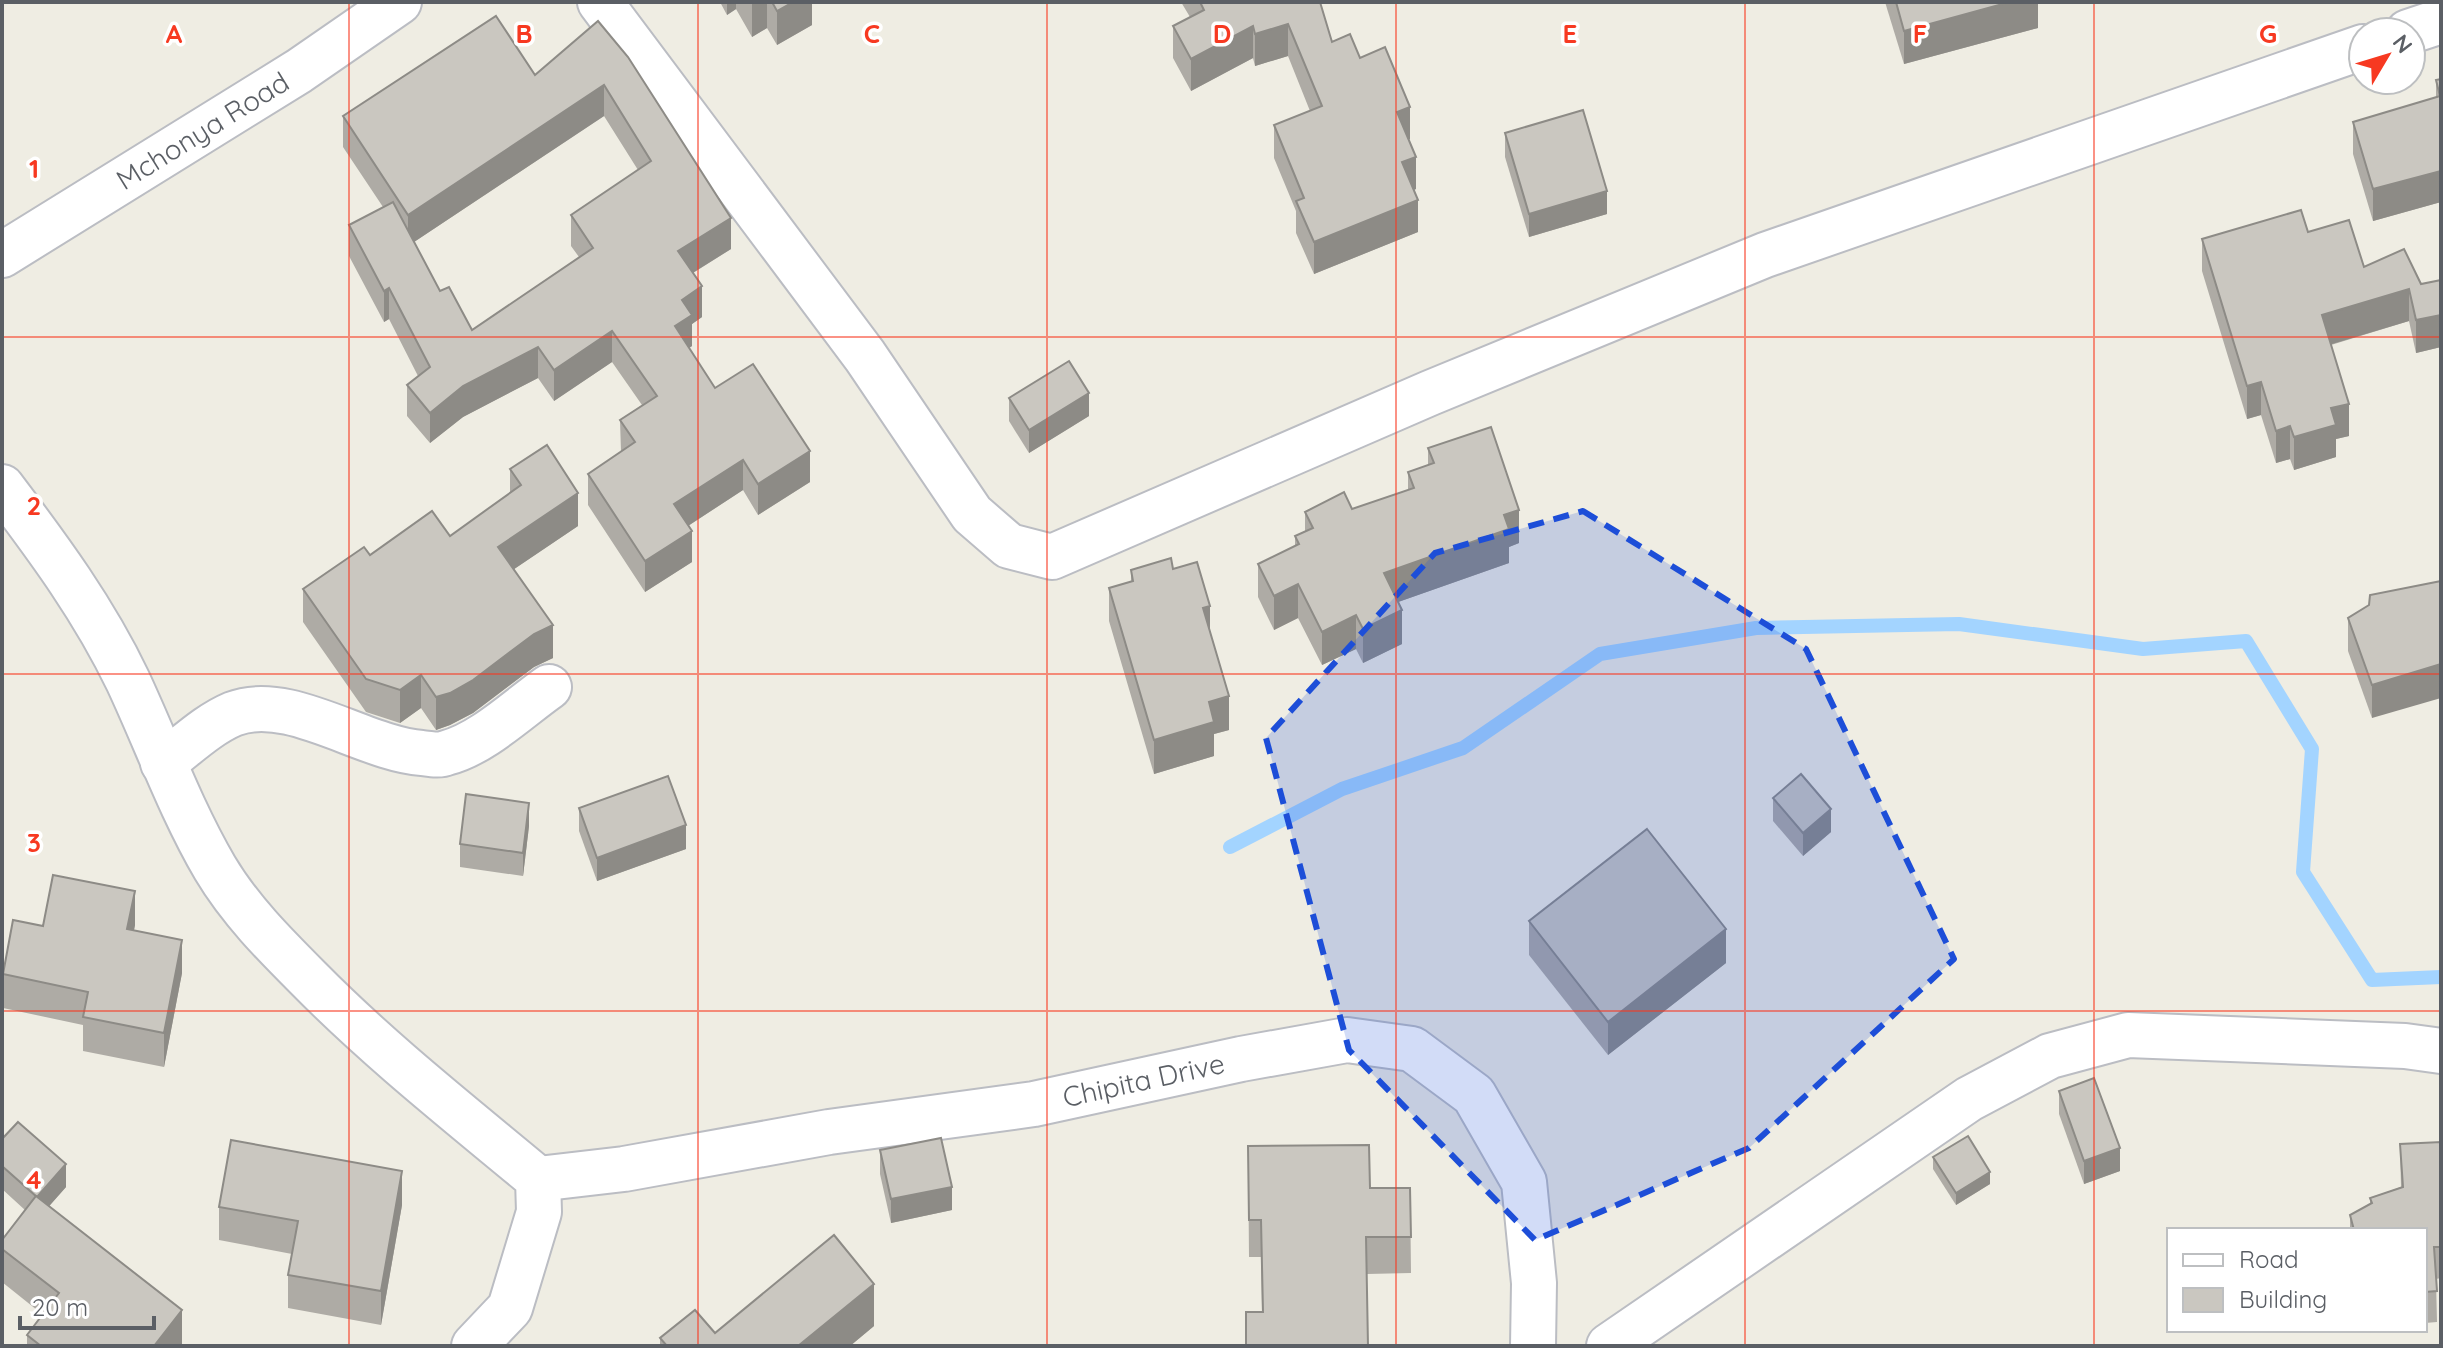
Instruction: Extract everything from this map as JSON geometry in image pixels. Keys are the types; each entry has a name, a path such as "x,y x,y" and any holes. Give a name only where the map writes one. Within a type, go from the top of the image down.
{"street":[{"name":"Mchonya Road","path":"2,255 299,71 399,2"},
{"path":"600,2 865,356 972,514 1009,546 1052,557 1430,393 1765,255 2347,53"},
{"path":"2,487 59,562 103,632 163,763 216,868 257,927 339,1009 538,1179 539,1212 510,1308 474,1346"},
{"path":"163,763 217,722 236,713 268,710 313,718 385,747 445,754 478,739 549,687"},
{"path":"1609,1346 1969,1099 2050,1056 2128,1035 2405,1046 2441,1051"},
{"name":"Chipita Drive","path":"538,1179 624,1169 829,1132 1034,1104 1241,1059 1347,1040 1412,1049 1474,1095 1524,1182 1534,1283 1533,1346"}],"highlighted area":[{"path":"1583,511 1806,649 1954,959 1749,1148 1535,1240 1349,1050 1266,738 1435,553"}],"building":[{"path":"772,2 793,2 777,11"},
{"path":"1200,2 1320,2 1332,42 1350,34 1360,58 1385,47 1410,107 1397,112 1416,157 1402,162 1418,200 1314,242 1296,201 1304,198 1274,125 1322,106 1288,24 1255,34 1253,26 1191,59 1173,26 1204,10"},
{"path":"1896,2 2010,2 1904,31"},
{"path":"496,16 535,75 598,21 628,57 731,218 678,251 702,286 682,300 692,315 675,326 715,388 753,364 810,451 758,484 743,460 674,504 692,531 645,561 588,474 635,442 620,420 657,396 612,331 554,370 538,347 463,386 430,413 407,385 430,367 389,288 384,291 349,225 393,202 440,291 449,287 472,330 593,248 571,215 651,161 604,85 408,215 343,116"},
{"path":"2441,79 2441,171 2373,189 2353,122 2440,96 2436,80"},
{"path":"1583,110 1607,191 1529,214 1505,133"},
{"path":"2301,210 2308,232 2349,220 2364,267 2404,249 2421,284 2441,280 2441,315 2416,320 2409,289 2322,315 2349,404 2331,408 2336,425 2294,437 2290,426 2276,431 2261,382 2247,386 2202,239"},
{"path":"1069,361 1089,393 1029,430 1009,398"},
{"path":"1491,427 1519,510 1504,515 1509,529 1384,573 1402,610 1363,629 1356,615 1322,632 1298,584 1274,596 1258,564 1299,544 1295,536 1313,528 1305,512 1344,492 1352,509 1414,488 1408,472 1434,463 1428,448"},
{"path":"547,445 578,493 498,547 553,625 534,634 473,680 450,693 436,697 421,675 400,690 366,679 303,589 364,547 370,555 432,511 450,536 521,485 510,469"},
{"path":"1171,558 1173,569 1197,562 1210,606 1203,608 1229,696 1209,702 1214,722 1154,740 1109,588 1133,581 1131,570"},
{"path":"2441,581 2441,664 2372,685 2348,618 2369,605 2370,595"},
{"path":"1801,774 1831,809 1803,833 1773,798"},
{"path":"668,776 686,825 597,858 579,808"},
{"path":"466,794 529,803 523,853 460,844"},
{"path":"1647,829 1726,929 1608,1022 1529,921"},
{"path":"53,875 135,891 127,929 182,940 164,1033 83,1017 88,992 3,974 13,920 43,926"},
{"path":"2094,1078 2120,1148 2084,1161 2059,1091"},
{"path":"18,1122 66,1164 37,1197 2,1166 2,1139"},
{"path":"1968,1136 1990,1172 1956,1193 1933,1157"},
{"path":"941,1138 952,1187 891,1199 880,1150"},
{"path":"231,1140 402,1171 381,1291 288,1275 298,1221 219,1207"},
{"path":"2441,1142 2441,1247 2434,1247 2437,1291 2427,1292 2427,1228 2353,1228 2350,1215 2372,1203 2370,1198 2403,1187 2400,1144"},
{"path":"1369,1145 1370,1188 1410,1188 1411,1237 1366,1237 1368,1346 1246,1346 1246,1312 1263,1312 1261,1220 1249,1220 1248,1146"},
{"path":"36,1196 182,1310 154,1346 41,1346 27,1335 59,1293 2,1249 2,1240"},
{"path":"834,1235 874,1284 798,1346 667,1346 660,1338 695,1310 715,1333"}],"waterway":[{"path":"1230,847 1342,789 1463,748 1600,654 1756,628 1959,624 2143,649 2246,641 2312,749 2303,872 2372,980 2441,977"}]}
